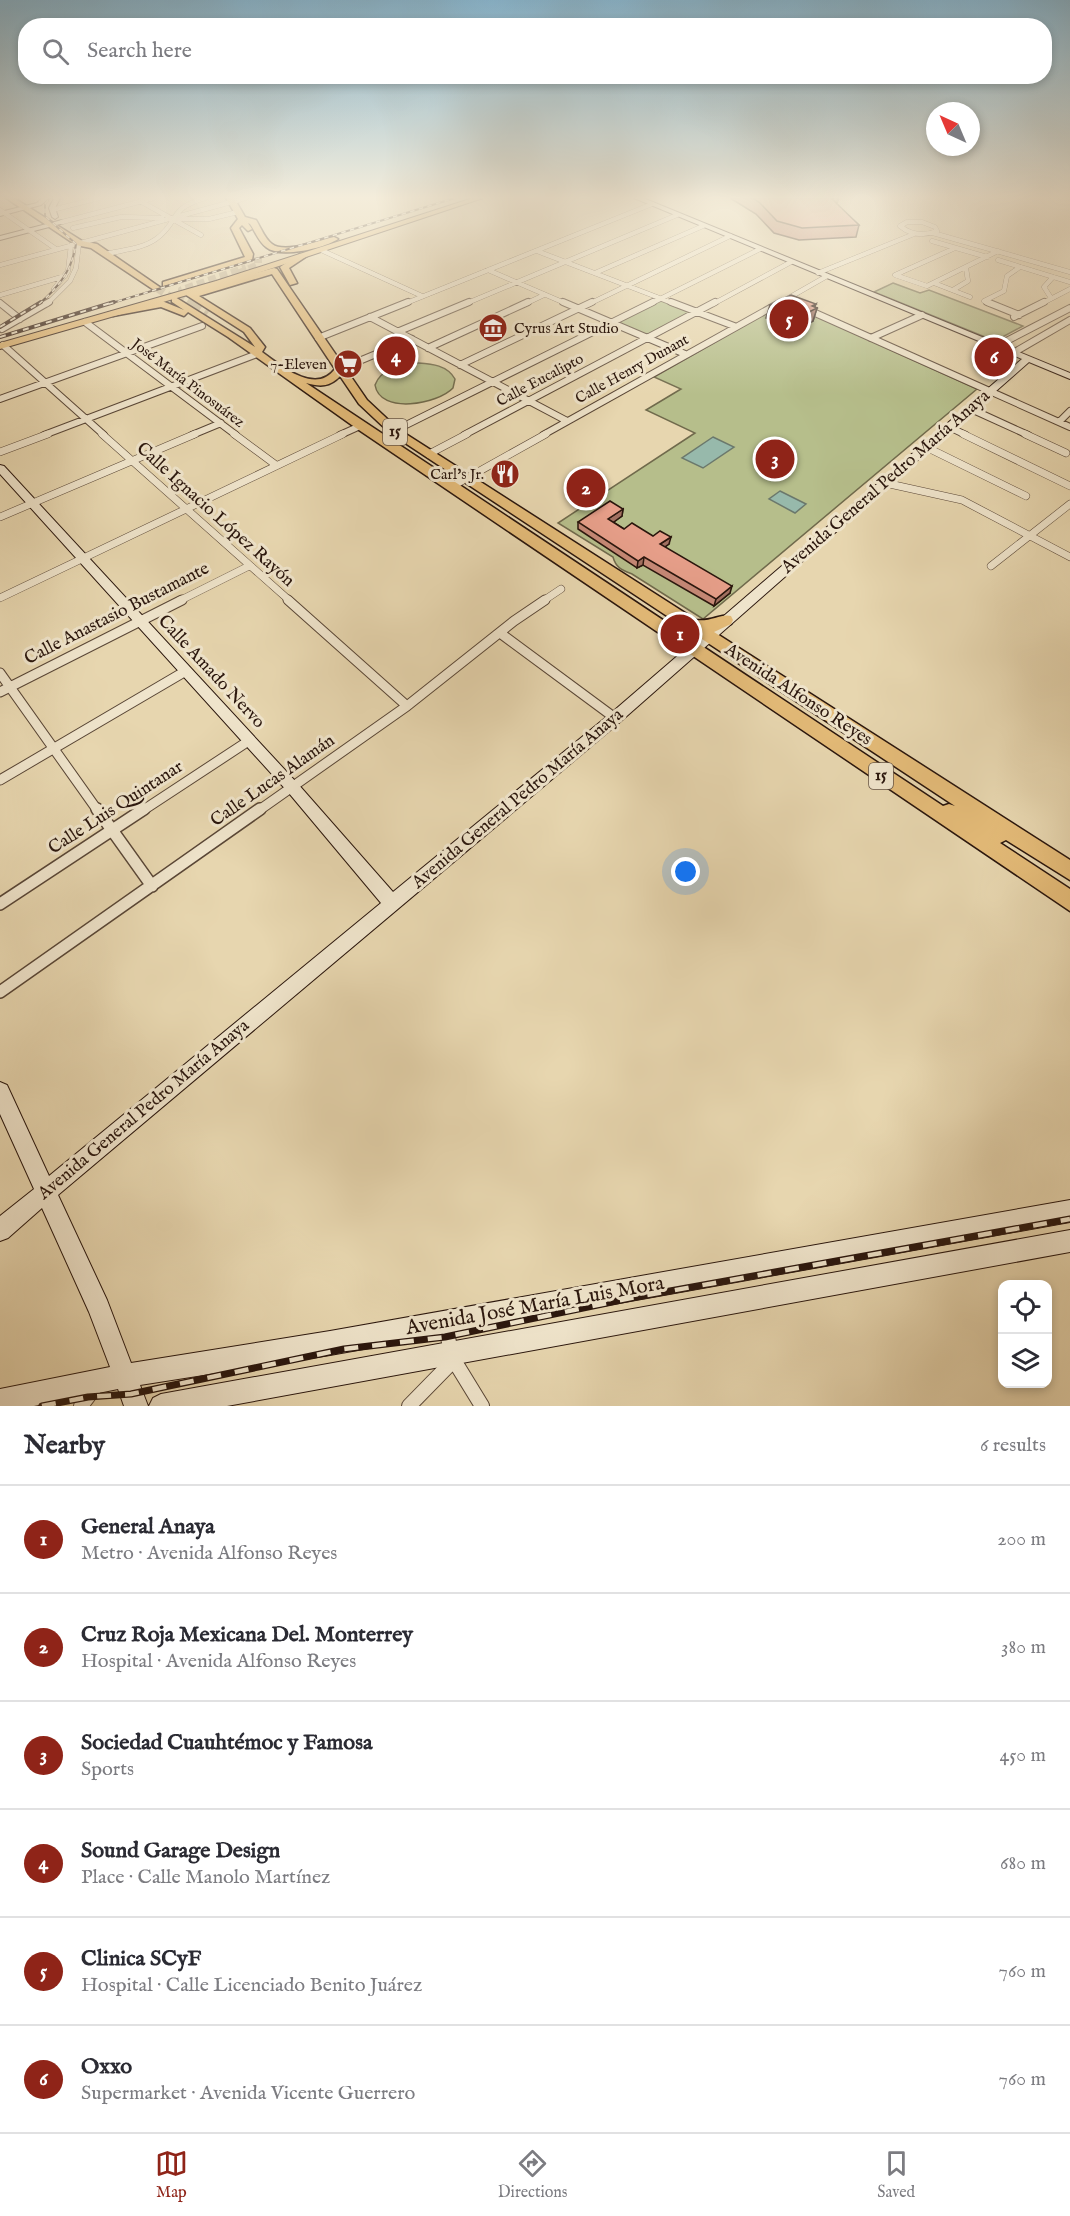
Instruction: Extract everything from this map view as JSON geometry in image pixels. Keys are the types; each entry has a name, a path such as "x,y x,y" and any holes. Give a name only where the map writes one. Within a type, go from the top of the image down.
{"highway":[{"path":"111,264 144,286 142,293 120,304"},
{"path":"123,264 164,287 233,264"},
{"path":"246,268 263,264"},
{"path":"288,264 284,269 312,312 316,335"},
{"path":"190,294 269,271 298,321 316,335"},
{"path":"162,300 228,277"},
{"path":"113,314 162,304 173,307 246,355 257,354 260,347 247,330 190,294"},
{"name":"15","path":"175,300 231,335 360,426"},
{"path":"208,312 228,327 231,335"},
{"name":"Avenida Alfonso Reyes","path":"316,335 373,413 394,431 1070,871"},
{"path":"284,374 325,383 334,379 340,369"},
{"name":"Avenida Alfonso Reyes","path":"360,426 1070,901"},
{"path":"682,620 706,627 726,620"},
{"path":"892,755 902,773 944,815 998,835 1024,840"}],"main road":[{"path":"1,344 164,287 261,264"},
{"path":"269,271 283,264"},
{"path":"1,344 190,294"}],"street":[{"path":"2,329 42,300 65,276 70,264"},
{"path":"18,318 52,298 70,280 77,264"},
{"path":"351,264 422,296"},
{"path":"316,335 370,317 504,264"},
{"path":"397,332 561,264"},
{"path":"569,264 735,326"},
{"path":"595,273 616,264"},
{"path":"460,364 671,264"},
{"path":"394,431 732,264"},
{"name":"Calle Eucalipto","path":"429,454 788,264"},
{"path":"795,264 1070,376"},
{"path":"814,271 831,264"},
{"path":"814,271 834,264"},
{"path":"919,264 895,274 923,286 974,264"},
{"path":"1009,264 1070,282"},
{"path":"1042,264 1070,272"},
{"path":"1020,267 1007,276 1005,290 984,301 1016,316 1070,289"},
{"path":"952,290 968,281 966,268"},
{"path":"488,270 685,354"},
{"path":"0,295 65,276"},
{"name":"Calle Henry Dunant","path":"451,487 827,276"},
{"path":"1050,298 1044,286 1053,277"},
{"path":"934,283 970,297"},
{"path":"428,348 544,295"},
{"path":"783,299 1070,427"},
{"path":"0,303 18,318"},
{"path":"997,346 1070,308"},
{"path":"871,338 922,315"},
{"path":"370,317 567,421"},
{"path":"1047,320 1060,325"},
{"path":"1013,353 1070,320"},
{"name":"José María Pinosuárez","path":"85,321 276,465"},
{"path":"0,399 202,326"},
{"path":"340,369 412,339"},
{"name":"Calle Ignacio López Rayón","path":"1,344 407,706"},
{"path":"0,452 257,354"},
{"name":"Avenida General Pedro María Anaya","path":"0,1230 615,718 1028,359"},
{"path":"971,409 1066,453"},
{"path":"1059,422 1070,411"},
{"path":"0,517 221,423"},
{"path":"0,598 360,426"},
{"path":"949,427 1070,486"},
{"path":"926,447 1026,496"},
{"name":"Calle Amado Nervo","path":"0,468 84,558 184,672 250,740 392,903"},
{"path":"885,483 962,500 1070,558"},
{"path":"991,566 1070,504"},
{"name":"Calle Anastasio Bustamante","path":"0,692 249,566"},
{"name":"Calle Lucas Alamán","path":"0,993 407,706 500,633 561,589"},
{"path":"500,633 615,718"},
{"path":"0,780 184,672"},
{"path":"0,673 152,886"},
{"name":"Calle Luis Quintanar","path":"0,904 250,740"},
{"path":"0,1095 99,1308 136,1406"},
{"name":"Avenida José María Luis Mora","path":"0,1401 123,1376 445,1322 1070,1211"},
{"name":"Avenida José María Luis Mora","path":"161,1406 451,1357 1070,1241"},
{"path":"445,1322 451,1357 482,1406"},
{"path":"409,1406 451,1357"},
{"path":"81,1406 98,1381"}],"green space":[{"path":"893,283 920,293 929,290 1023,326 995,341 874,292"},
{"path":"661,301 692,313 647,337 614,323"},
{"path":"785,302 977,389 703,619 620,568 613,557 558,523 695,433 646,410 681,389 654,377"},
{"path":"418,363 434,365 448,371 455,379 453,388 446,394 410,404 387,400 379,394 375,385 387,371 399,366"}],"shaded area":[{"path":"713,437 734,447 703,468 682,458"},
{"path":"780,491 806,504 795,513 769,499"}],"building":[{"path":"791,295 816,304 812,306 817,308 801,316 770,305"},
{"path":"397,347 413,356 399,361 384,353"},
{"path":"610,501 623,509 608,519 624,529 632,523 653,536 660,531 671,537 660,544 732,586 716,599 644,557 638,561 578,522"}],"tunnel":[{"path":"238,274 258,264"},
{"path":"195,304 184,296 182,290 246,268"},
{"path":"157,288 175,300"},
{"path":"193,302 208,313"}],"railway":[{"path":"39,304 64,277 70,264"},
{"path":"109,304 241,264"},
{"path":"0,327 41,302"},
{"path":"0,337 114,302"},
{"path":"42,1406 88,1397 131,1394 344,1349 445,1337 631,1298 1070,1219"}],"place":[{"name":"Clinica SCyF","path":"789,319"},
{"name":"Cyrus Art Studio","path":"493,328"},
{"name":"Sound Garage Design","path":"396,356"},
{"name":"Oxxo","path":"994,357"},
{"name":"7-Eleven","path":"348,364"},
{"name":"Sociedad Cuauhtémoc y Famosa","path":"775,459"},
{"name":"Carl's Jr.","path":"505,474"},
{"name":"Cruz Roja Mexicana Del. Monterrey","path":"586,488"},
{"name":"General Anaya","path":"680,634"}]}
